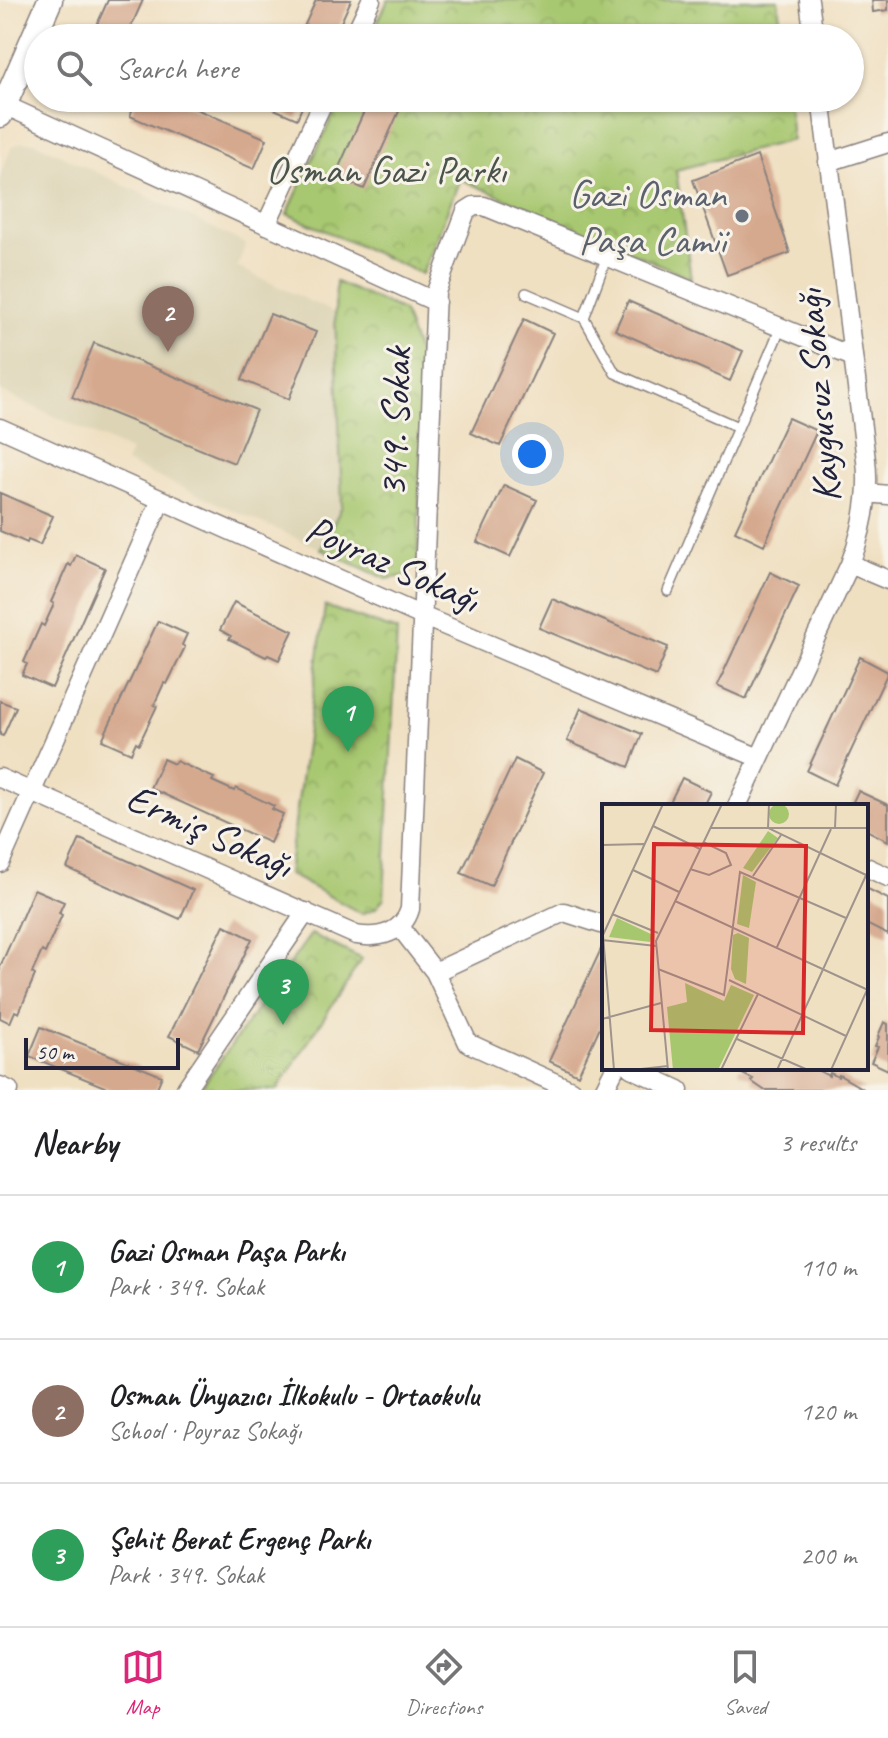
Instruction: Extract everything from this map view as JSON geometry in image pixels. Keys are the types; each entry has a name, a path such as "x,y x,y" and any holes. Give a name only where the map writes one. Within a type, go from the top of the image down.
{"street":[{"path":"39,24 50,0"},
{"path":"360,24 371,0"},
{"path":"809,0 812,24"},
{"path":"24,57 1,108 436,302"},
{"path":"266,225 318,112"},
{"name":"Kaygusuz Sokağı","path":"738,804 850,564 861,532 867,493 866,460 823,112"},
{"path":"828,162 888,143"},
{"name":"349. Sokak","path":"396,929 410,909 436,292 466,211 474,206 484,206 607,256"},
{"path":"607,256 853,357"},
{"name":"Poyraz Sokağı","path":"0,428 422,616 759,758"},
{"path":"867,493 888,495"},
{"path":"0,863 161,500"},
{"path":"850,564 888,580"},
{"name":"Ermiş Sokağı","path":"0,778 356,935 374,937 396,929"},
{"path":"868,868 888,877"},
{"path":"185,1090 306,912"},
{"path":"435,972 564,912 602,924"},
{"path":"396,929 435,972 468,1043 571,1090"},
{"path":"604,1090 614,1070"},
{"path":"635,1070 679,1090"},
{"path":"0,1086 9,1090"}],"lane":[{"path":"584,318 607,256"},
{"path":"526,293 584,318 615,373 738,427"},
{"path":"668,591 781,327"}],"shaded area":[{"path":"23,142 34,142 246,244 237,267 335,313 342,506 321,549 126,463 130,451 0,391 0,175 12,147"}],"green space":[{"name":"Osman Gazi Parkı","path":"388,0 778,0 781,24 377,24"},
{"name":"Osman Gazi Parkı","path":"334,112 789,112 792,140 676,170 691,278 460,179 422,274 287,214"},
{"path":"336,282 403,311 422,364 418,563 404,576 386,579 321,549 342,506"},
{"path":"325,606 397,631 384,898 376,908 362,914 288,874"},
{"path":"311,934 362,959 277,1090 199,1090"}],"building":[{"path":"108,0 143,0 132,24 97,24"},
{"path":"316,0 351,0 340,24 305,24"},
{"path":"872,0 888,0 888,10 873,12"},
{"path":"132,112 203,112 267,139 254,169 130,116"},
{"path":"281,112 300,112 297,119"},
{"path":"364,112 399,112 364,189 335,176"},
{"name":"Gazi Osman Paşa Camii","path":"757,156 790,253 727,275 693,180"},
{"path":"628,301 743,351 730,381 615,330"},
{"path":"270,314 316,332 289,399 242,380"},
{"path":"524,319 553,333 500,446 471,433"},
{"path":"94,343 256,410 234,463 72,397"},
{"path":"788,418 817,431 764,545 735,531"},
{"path":"504,485 537,500 510,557 477,542"},
{"path":"0,493 53,516 40,545 28,540 27,543 0,531"},
{"path":"76,555 105,568 52,688 22,675 27,664 24,662 54,604 51,602 68,564 71,566"},
{"path":"770,572 799,586 746,699 717,686"},
{"path":"552,599 668,647 656,676 539,628"},
{"path":"234,602 293,631 279,660 229,639 231,636 220,630"},
{"path":"158,621 187,634 182,645 185,647 167,684 164,683 139,744 136,742 131,753 102,740"},
{"path":"860,657 888,672 835,785 807,771"},
{"path":"0,701 16,707 3,736 0,735"},
{"path":"581,708 642,734 629,767 567,741"},
{"path":"163,759 174,764 176,761 214,778 212,781 234,791 236,788 274,806 272,809 283,814 270,843 150,788"},
{"path":"515,759 543,773 491,886 461,873"},
{"path":"682,778 711,792 705,804 669,804"},
{"path":"858,791 888,805 888,841 868,831 868,804 852,804"},
{"path":"80,839 193,890 180,919 67,868"},
{"path":"34,889 64,902 59,913 62,915 32,973 35,975 19,1013 15,1011 10,1023 0,1018 0,967"},
{"path":"868,889 888,899 888,935 868,925"},
{"path":"224,925 252,939 198,1050 169,1036"},
{"path":"602,947 602,1022 578,1075 549,1061"},
{"path":"884,1022 888,1024 888,1070 871,1062"},
{"path":"41,1027 162,1076 156,1090 112,1090 29,1056"},
{"path":"817,1070 829,1076 830,1073 839,1075 865,1090 764,1090 751,1081 753,1079 738,1072"}],"place":[{"name":"Gazi Osman Paşa Camii","path":"742,216"},
{"name":"Osman Ünyazıcı İlkokulu - Ortaokulu","path":"168,352"},
{"name":"Gazi Osman Paşa Parkı","path":"348,752"},
{"name":"Şehit Berat Ergenç Parkı","path":"283,1025"}]}
